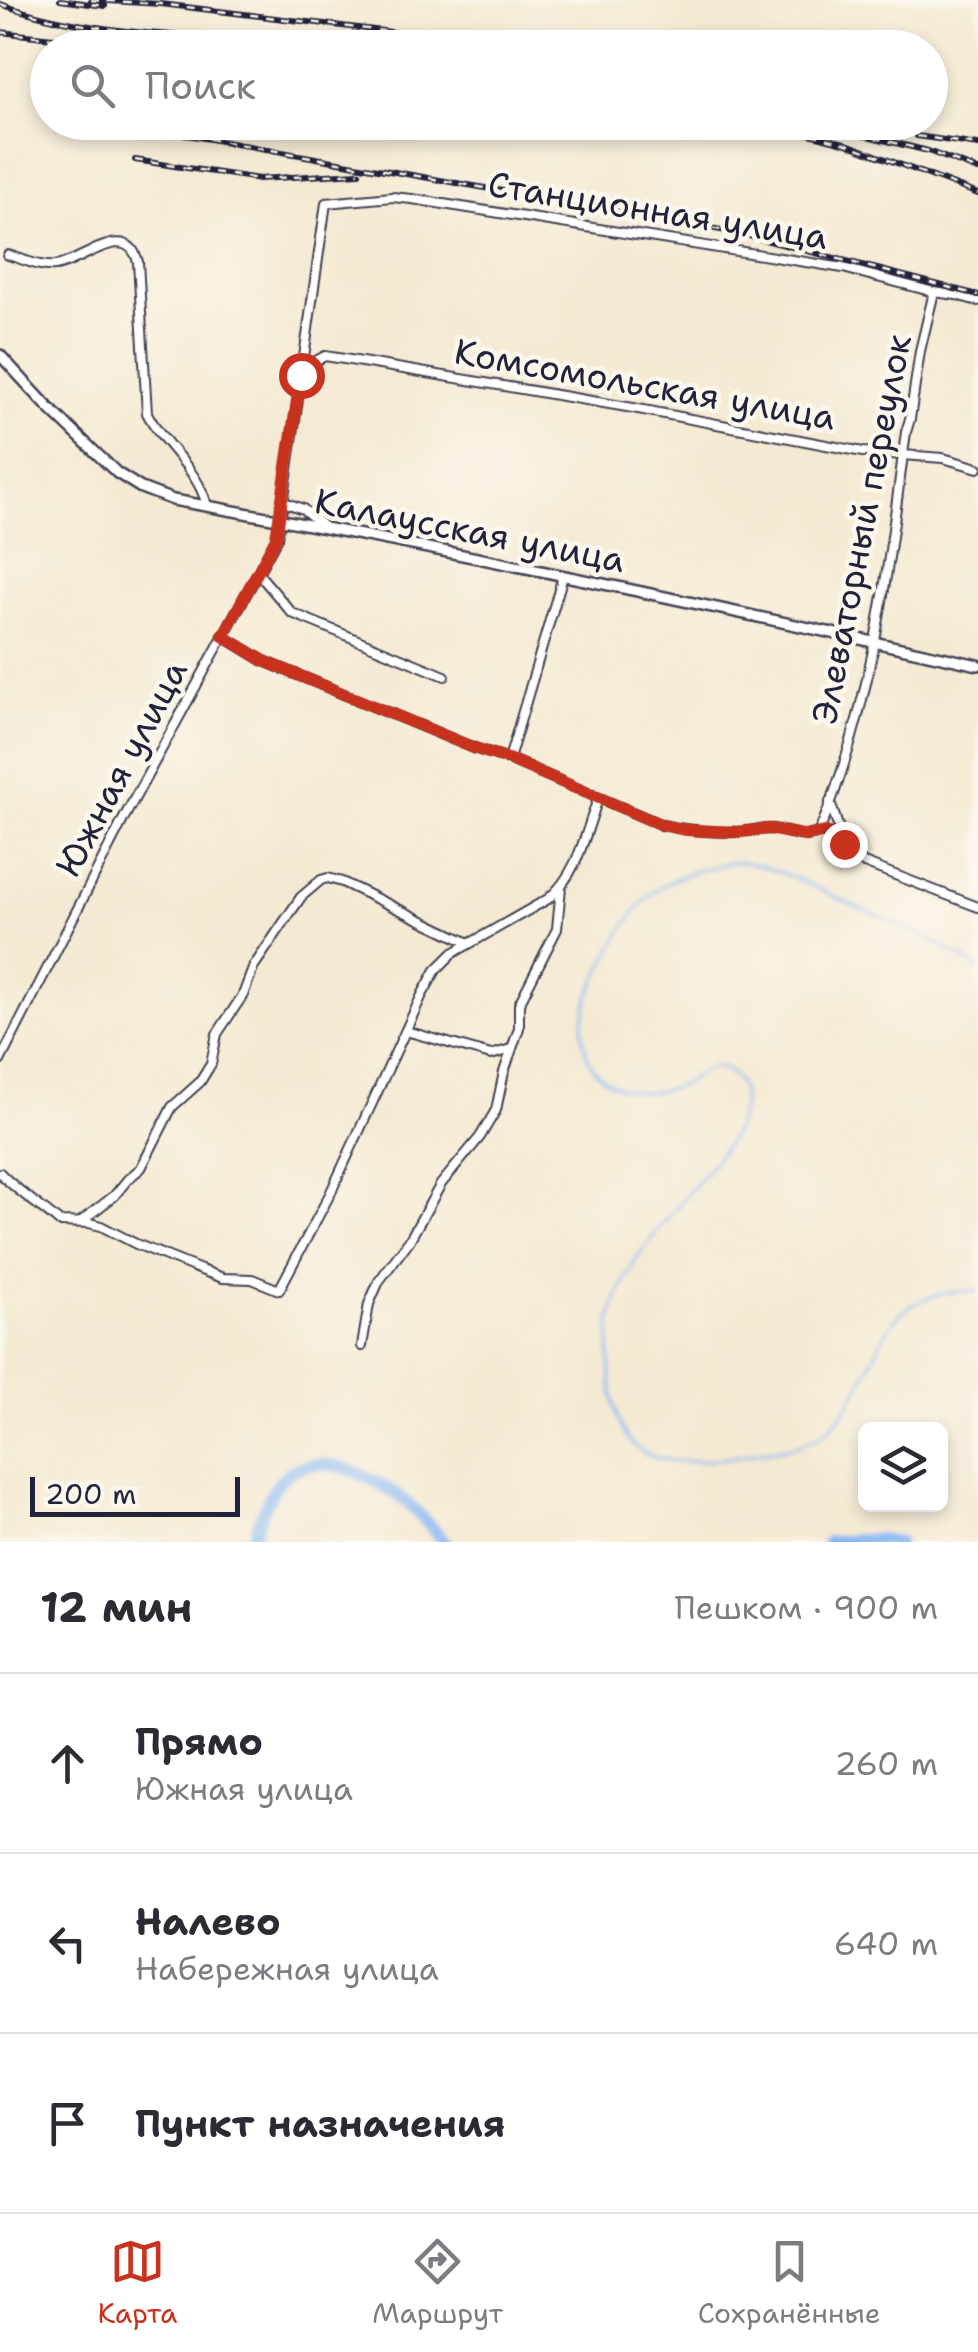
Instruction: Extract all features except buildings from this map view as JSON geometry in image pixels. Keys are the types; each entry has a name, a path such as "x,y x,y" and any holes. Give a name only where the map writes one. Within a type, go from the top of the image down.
{"street":[{"name":"Станционная улица","path":"326,203 412,198 843,268 978,301"},
{"name":"Южная улица","path":"0,1061 117,831 276,538 326,203"},
{"path":"8,255 54,266 114,243 132,248 138,262 147,413 199,482 207,506"},
{"name":"Элеваторный переулок","path":"819,832 856,723 875,642 920,350 934,292"},
{"name":"Калаусская улица","path":"0,355 104,460 132,483 174,500 820,628 978,665"},
{"name":"Комсомольская улица","path":"302,363 325,356 600,402 863,452 943,458 978,468"},
{"path":"284,502 304,509 324,527"},
{"path":"258,573 292,612 445,676"},
{"path":"508,759 563,576"},
{"path":"223,636 264,661 662,825 686,830 769,829 807,836 819,832 832,834 864,863 978,907"},
{"path":"0,1173 20,1194 59,1222 101,1226 159,1254 223,1278 252,1280 279,1290 330,1194 432,978 453,953 548,899 561,887 573,869 598,799"},
{"path":"830,802 844,844"},
{"path":"78,1223 114,1196 141,1168 172,1107 200,1082 211,1064 217,1034 242,995 254,966 301,897 317,882 328,878 342,882 469,943"},
{"path":"362,1346 378,1281 410,1241 441,1184 492,1118 519,1028 519,1004 556,929 561,887"},
{"path":"448,934 453,953"},
{"path":"406,1031 491,1055 511,1050"}],"waterway":[{"path":"978,969 919,935 792,877 752,864 730,863 677,878 644,902 626,925 596,981 583,1032 593,1067 623,1089 668,1090 716,1068 735,1077 742,1098 740,1115 729,1141 638,1258 626,1277 612,1316 610,1346 617,1414 627,1436 641,1451 660,1459 715,1460 812,1440 829,1429 846,1408 886,1332 904,1311 926,1298 978,1291"},
{"path":"253,1542 261,1514 281,1479 315,1464 354,1471 373,1480 407,1503 445,1542"},
{"path":"828,1542 898,1542"}],"railway":[{"path":"60,0 105,6"},
{"path":"91,0 161,4 375,30"},
{"path":"0,4 119,30"},
{"path":"0,32 30,35"},
{"path":"215,140 738,233 978,295"},
{"path":"833,140 978,194"},
{"path":"883,140 978,170"},
{"path":"944,140 978,145"},
{"path":"135,160 259,179 359,173"}],"route":[{"path":"301,375 276,538 223,636 264,661 662,825 738,832 769,829 807,836 825,832 844,844"}]}
